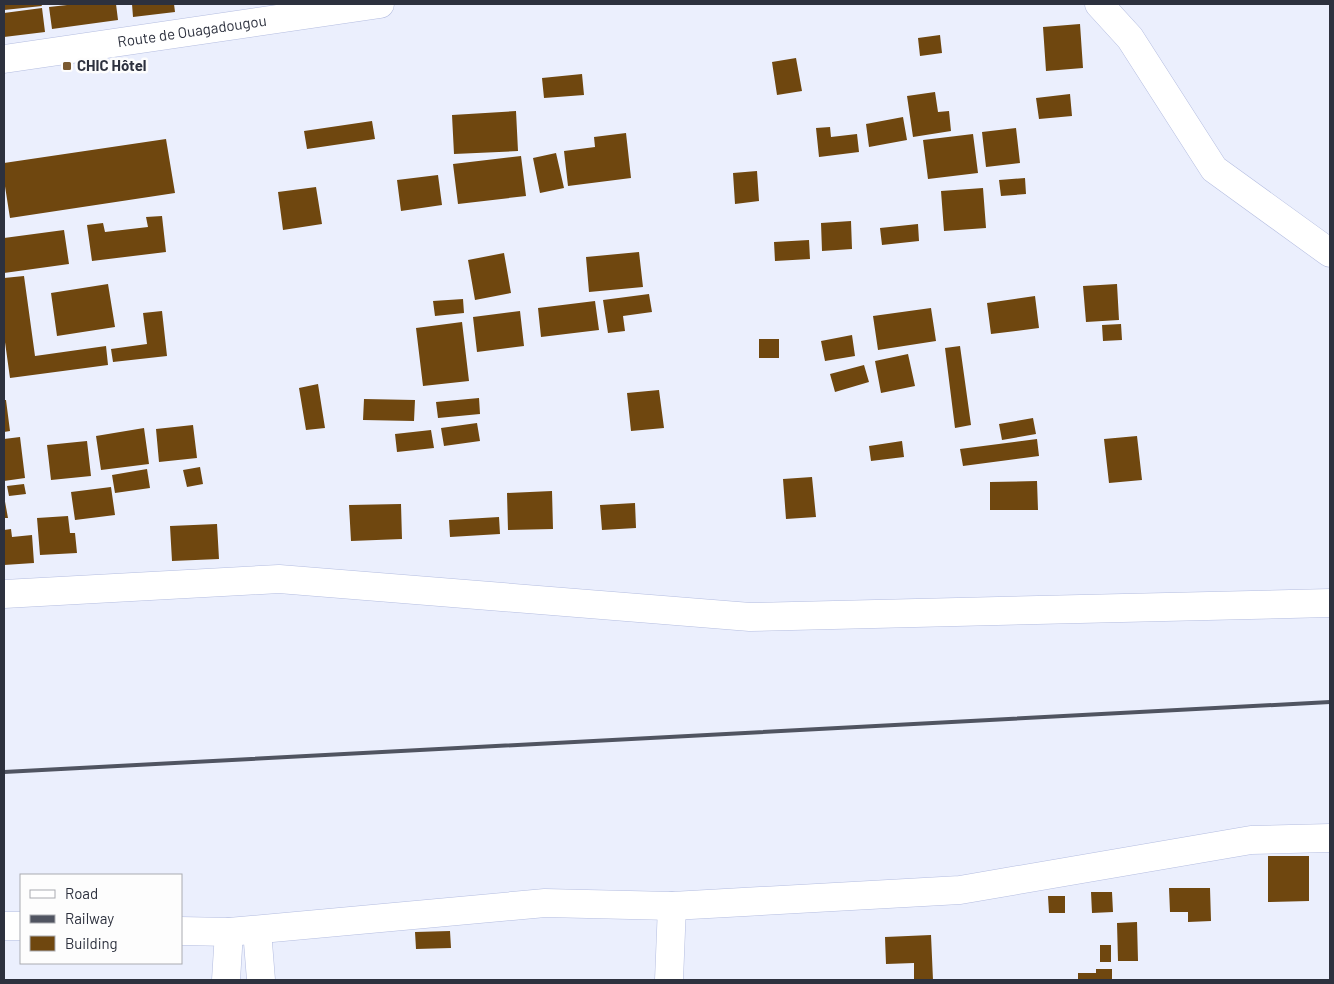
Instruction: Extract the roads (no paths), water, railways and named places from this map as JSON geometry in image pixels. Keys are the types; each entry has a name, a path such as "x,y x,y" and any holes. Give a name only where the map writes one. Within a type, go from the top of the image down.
{"street":[{"name":"Route de Ouagadougou","path":"4,59 380,4"},
{"path":"1099,4 1130,38 1214,169 1330,253"},
{"path":"4,594 279,579 750,617 1330,603"},
{"path":"182,931 229,932 257,930 545,903 672,906 960,890 1251,840 1330,838"},
{"path":"669,980 672,906"},
{"path":"4,926 20,926"},
{"path":"257,930 261,980"},
{"path":"226,980 229,932"}],"railway":[{"path":"4,772 1330,702"}],"place":[{"name":"CHIC Hôtel","path":"67,66"}]}
